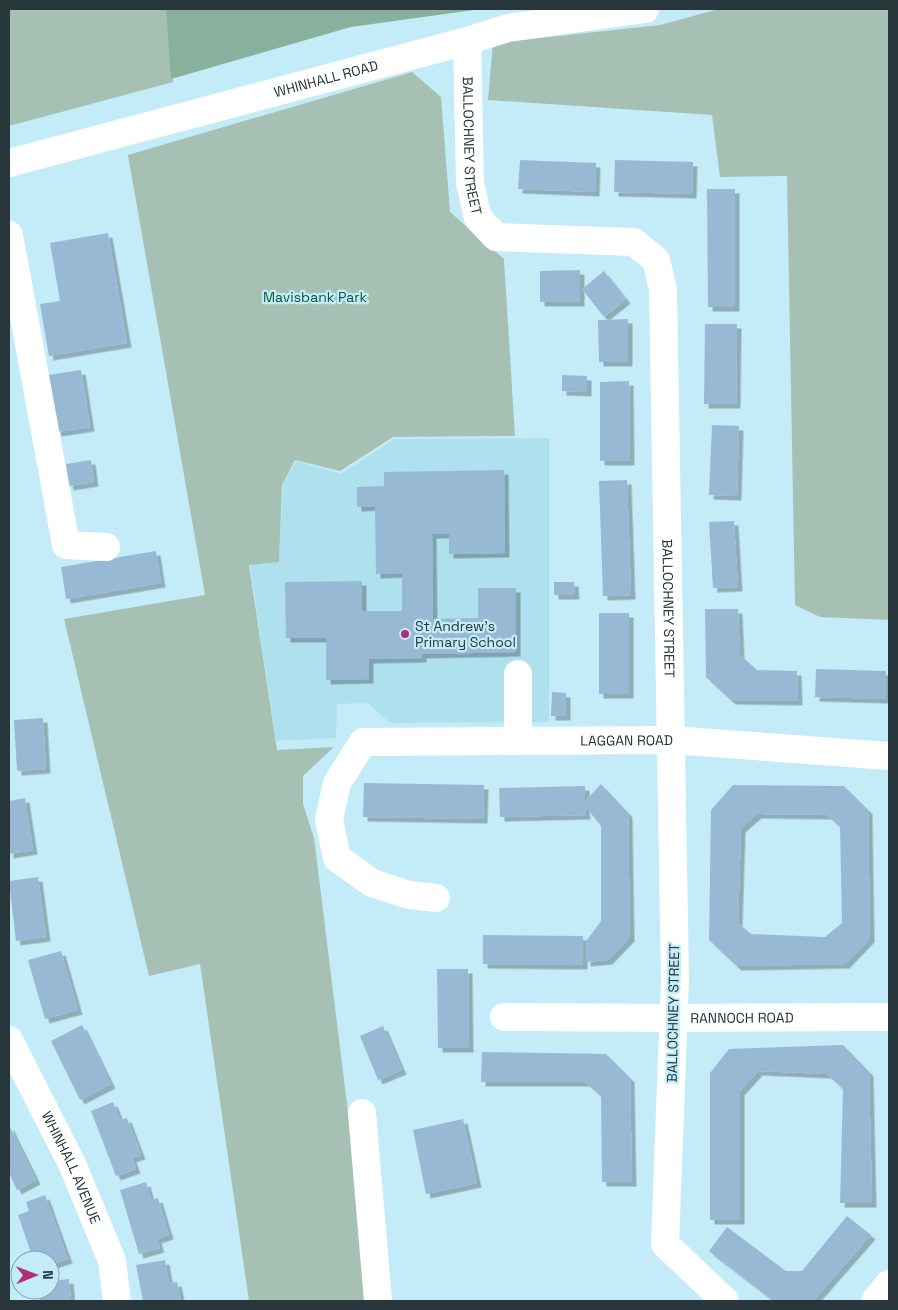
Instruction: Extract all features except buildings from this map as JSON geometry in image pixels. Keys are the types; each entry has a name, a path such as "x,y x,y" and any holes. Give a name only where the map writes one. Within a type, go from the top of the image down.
{"street":[{"name":"WHINHALL ROAD","path":"9,163 467,41 508,28 645,9"},
{"name":"BALLOCHNEY STREET","path":"467,41 470,182 478,218 496,237 634,242 656,260 663,289 675,980 666,1244 725,1301"},
{"path":"9,235 66,545 106,547"},
{"path":"518,674 518,741"},
{"name":"LAGGAN ROAD","path":"436,898 409,895 372,882 337,858 329,820 337,782 363,742 671,740 889,756"},
{"name":"RANNOCH ROAD","path":"504,1017 889,1017"},
{"name":"WHINHALL AVENUE","path":"9,1040 73,1166 112,1261 117,1301"},
{"path":"362,1113 378,1301"},
{"path":"875,1301 889,1284"}],"shaded area":[{"name":"St Andrew's Primary School","path":"549,438 549,722 390,723 368,703 337,704 336,738 276,741 250,565 279,562 283,485 296,461 341,474 394,439"}],"green space":[{"path":"9,9 166,9 173,82 9,126"},
{"path":"166,9 481,9 351,27 171,79"},
{"path":"719,9 889,9 889,620 820,617 795,605 787,176 720,177 712,115 488,100 493,43 660,25"},
{"name":"Mavisbank Park","path":"412,72 441,97 450,212 504,259 515,436 393,437 340,471 295,460 282,485 279,562 249,565 277,750 334,747 303,776 303,804 314,838 350,1128 378,1301 249,1301 200,964 149,976 64,619 205,595 128,155"}],"place":[{"name":"St Andrew's Primary School","path":"405,634"}]}
